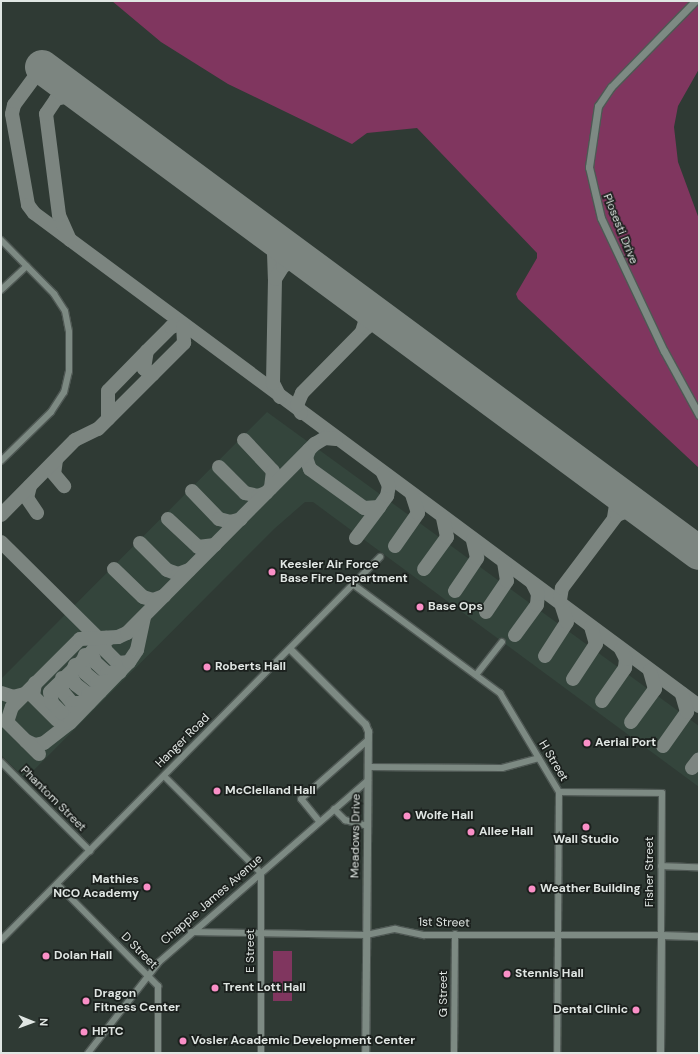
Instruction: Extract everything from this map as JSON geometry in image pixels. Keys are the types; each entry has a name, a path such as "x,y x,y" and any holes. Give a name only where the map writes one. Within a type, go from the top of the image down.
{"street":[{"name":"Plosesti Drive","path":"695,1 611,87 598,106 589,167 601,218 664,351 699,415"},
{"path":"1,240 27,266 64,311 70,332 69,371 60,400 1,461"},
{"path":"1,290 27,266"},
{"name":"Hanger Road","path":"1,940 291,650 380,557"},
{"name":"H Street","path":"354,585 500,693 559,792 557,1053"},
{"path":"476,675 502,642"},
{"name":"Meadows Drive","path":"291,650 365,724 368,740 365,1053"},
{"path":"319,822 301,799 368,740"},
{"path":"368,767 502,768 539,758"},
{"name":"Phantom Street","path":"1,762 90,850"},
{"path":"164,776 262,873"},
{"name":"Chappie James Avenue","path":"88,1053 148,974 191,932 262,873 368,780"},
{"name":"Fisher Street","path":"559,792 662,793 660,1053"},
{"path":"334,809 345,820 367,826"},
{"path":"662,866 699,867"},
{"name":"E Street","path":"261,1053 262,873"},
{"name":"D Street","path":"57,884 148,974 159,994 158,1053"},
{"name":"1st Street","path":"191,932 366,935 395,929 418,934 699,936"},
{"name":"G Street","path":"454,1053 455,934"}],"shaded area":[{"path":"112,1 699,1 699,69 678,106 674,127 678,162 699,219 699,468 518,299 516,294 537,258 537,253 417,128 367,133 352,144 228,84 161,42"},
{"path":"267,412 699,726 699,787 313,502 305,502 274,529 25,779 1,755 1,679"},
{"path":"273,951 292,951 292,1001 273,1001"}],"taxiway":[{"path":"42,67 14,105 12,114 28,205 34,213 699,706"},
{"path":"70,240 59,215 46,114 56,99 73,95 83,98"},
{"path":"263,229 274,253 275,279"},
{"path":"280,397 273,383 275,279 283,266 290,263 310,264"},
{"path":"360,303 365,322 362,332"},
{"path":"301,413 297,405 302,393 366,328 376,321 388,323"},
{"path":"153,374 144,369 147,351 171,327 180,324"},
{"path":"1,515 75,440 98,429 184,343 183,326"},
{"path":"108,419 108,391 147,351"},
{"path":"39,754 7,722 12,707 80,639 118,637 127,633 315,444 325,438 336,439"},
{"path":"244,440 273,471 271,488"},
{"path":"309,450 306,458 310,469 364,508 379,507 387,496 389,486 383,473"},
{"path":"56,460 54,474 64,486"},
{"path":"219,467 245,493 258,496 266,493"},
{"path":"30,486 27,498 37,513"},
{"path":"609,486 616,505 614,518"},
{"path":"192,491 219,519 230,522 241,519"},
{"path":"395,546 418,513 412,495"},
{"path":"356,538 379,507"},
{"path":"545,656 567,622 560,600 562,588 617,515 630,510 643,511"},
{"path":"424,569 447,537 443,518"},
{"path":"168,519 198,547 215,545"},
{"path":"455,591 477,558 473,540"},
{"path":"1,542 97,637"},
{"path":"140,543 167,570 178,574 189,570"},
{"path":"486,612 507,581 504,563"},
{"path":"114,569 143,597 153,600 164,596"},
{"path":"515,635 537,605 538,594 533,584"},
{"path":"26,741 35,745 44,743 70,723 129,662 137,650 144,617"},
{"path":"573,679 596,644 591,627"},
{"path":"78,714 62,713 52,703 50,692 106,638"},
{"path":"110,638 104,640 105,650 118,663 129,662"},
{"path":"95,646 92,654 95,662 107,673 120,672"},
{"path":"602,701 625,668 626,659 621,649"},
{"path":"85,655 82,663 85,673 97,683 110,681"},
{"path":"75,665 71,676 75,684 88,694 100,692"},
{"path":"631,722 655,689 650,671"},
{"path":"62,678 62,691 72,703 89,703"},
{"path":"35,683 33,696 57,720"},
{"path":"1,693 13,697 24,694"},
{"path":"663,746 687,712 682,694"},
{"path":"692,768 699,759"}],"runway":[{"path":"42,67 699,553"}],"place":[{"name":"Keesler Air Force Base Fire Department","path":"272,572"},
{"name":"Base Ops","path":"420,607"},
{"name":"Roberts Hall","path":"207,667"},
{"name":"Aerial Port","path":"587,743"},
{"name":"McClelland Hall","path":"217,791"},
{"name":"Wolfe Hall","path":"407,816"},
{"name":"Wall Studio","path":"586,827"},
{"name":"Allee Hall","path":"471,832"},
{"name":"Mathies NCO Academy","path":"147,887"},
{"name":"Weather Building","path":"532,889"},
{"name":"Dolan Hall","path":"46,956"},
{"name":"Stennis Hall","path":"507,974"},
{"name":"Trent Lott Hall","path":"215,988"},
{"name":"Dragon Fitness Center","path":"86,1001"},
{"name":"Dental Clinic","path":"636,1010"},
{"name":"HPTC","path":"84,1032"},
{"name":"Vosler Academic Development Center","path":"183,1041"}]}
